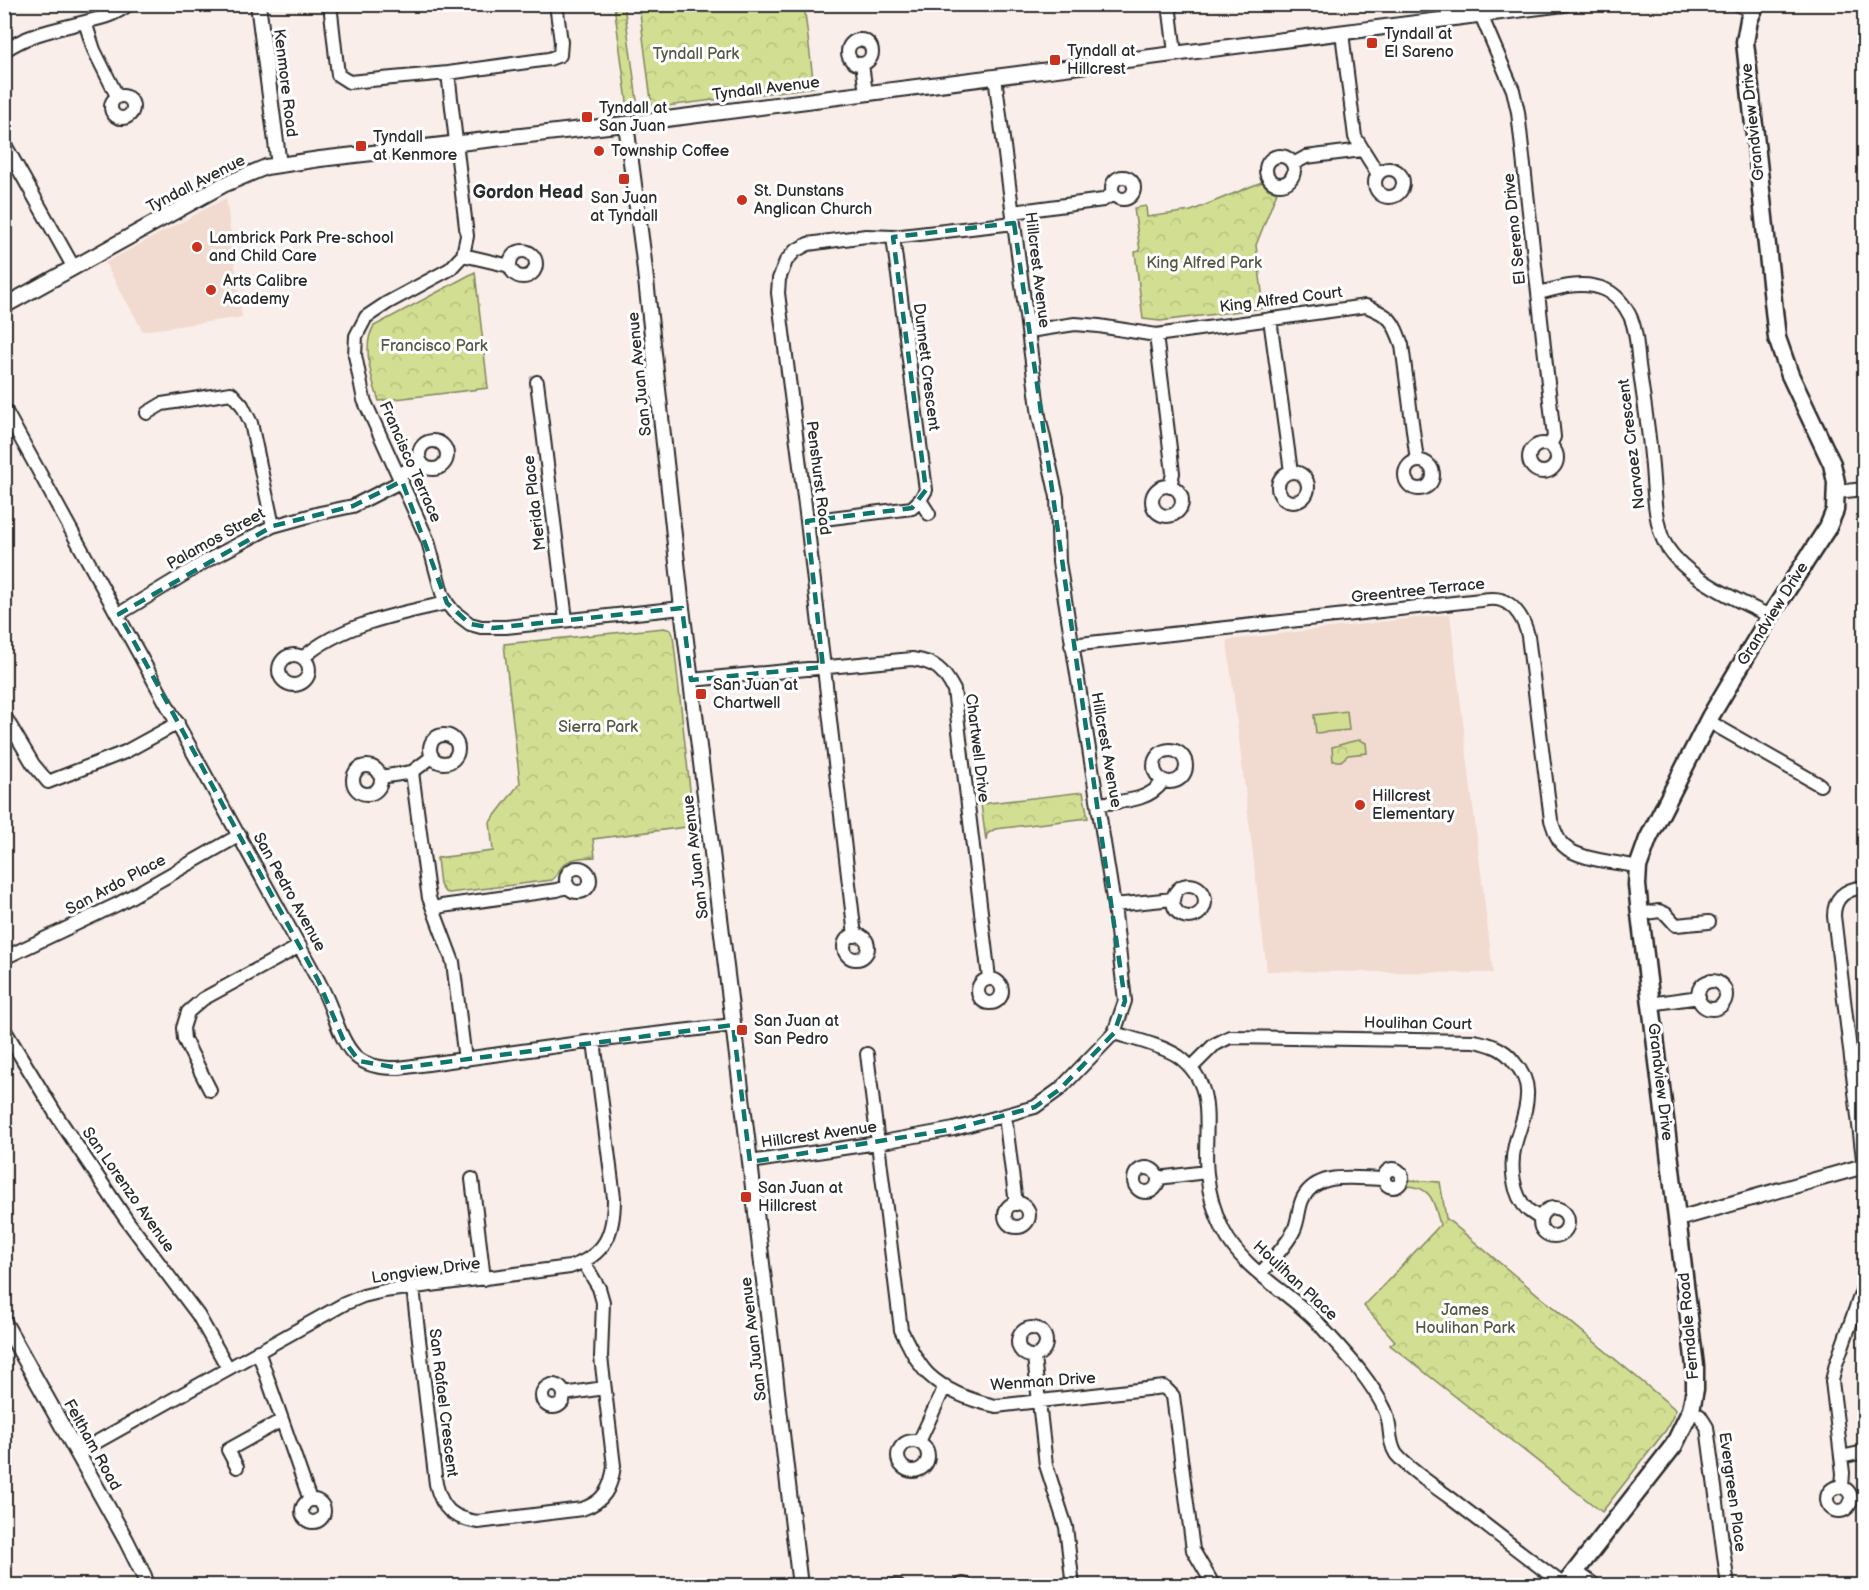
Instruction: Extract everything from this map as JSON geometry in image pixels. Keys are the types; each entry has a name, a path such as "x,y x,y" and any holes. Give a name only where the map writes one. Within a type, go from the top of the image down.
{"main road":[{"name":"Grandview Drive","path":"1678,1219 1650,1004 1637,885 1638,867 1648,839 1708,721 1770,616 1828,527 1835,510 1837,492 1832,464 1790,375 1777,338 1745,42 1750,7"},
{"name":"Ferndale Road","path":"1564,1585 1674,1445 1691,1410 1695,1389 1695,1366 1678,1219"}],"street":[{"path":"4,51 16,43 41,33 107,16 129,4"},
{"name":"Kenmore Road","path":"258,4 279,165"},
{"path":"330,4 338,75 349,82 448,73 549,59 560,55 561,42 556,4"},
{"path":"1169,4 1175,53"},
{"name":"Tyndall Avenue","path":"4,306 223,185 252,172 279,165 626,124 1564,4"},
{"name":"El Sereno Drive","path":"1481,15 1516,101 1554,437 1550,445"},
{"path":"85,22 94,50 117,96"},
{"path":"1342,33 1355,137 1378,174"},
{"path":"861,64 866,93"},
{"path":"448,73 467,236 463,255 510,266"},
{"name":"Hillcrest Avenue","path":"750,1162 954,1129 1035,1107 1060,1089 1114,1033 1125,1001 1099,804 1071,645 1057,543 1057,497 1039,416 994,77"},
{"name":"San Juan Avenue","path":"626,124 800,1586"},
{"path":"4,143 74,268"},
{"path":"1293,164 1306,157 1362,150"},
{"name":"Penshurst Road","path":"855,936 778,293 780,273 790,256 808,244 866,236 893,237 1014,218 1103,200 1113,194"},
{"name":"Dunnett Crescent","path":"893,237 926,490 920,500"},
{"name":"Francisco Terrace","path":"447,603 442,593 428,541 364,400 355,355 356,336 366,317 450,269 463,255"},
{"name":"Narvaez Crescent","path":"1539,293 1572,285 1594,286 1607,290 1623,304 1634,330 1662,537 1676,559 1696,575 1726,594 1770,616"},
{"name":"King Alfred Court","path":"1029,331 1075,324 1156,335 1366,306 1384,314 1396,327 1402,345 1417,461"},
{"path":"1270,319 1291,472"},
{"path":"1156,335 1173,473 1170,487"},
{"name":"Merida Place","path":"537,382 566,620"},
{"path":"147,413 162,404 231,393 242,405 250,423 273,526"},
{"name":"San Pedro Avenue","path":"4,408 300,946 328,1001 350,1052 360,1061 370,1066 386,1068 733,1025"},
{"name":"Palamos Street","path":"119,614 208,560 273,526 353,506 401,478 421,462"},
{"path":"1837,492 1864,489"},
{"path":"807,522 912,508 920,500 929,514"},
{"name":"Greentree Terrace","path":"1071,645 1481,600 1502,600 1520,615 1526,625 1551,820 1557,838 1564,847 1572,852 1638,867"},
{"path":"303,658 312,650 364,624 447,603 461,618 482,627 682,608"},
{"name":"Chartwell Drive","path":"691,680 912,659 926,660 946,675 954,690 989,978"},
{"path":"4,715 33,764 48,782 125,752 178,723"},
{"path":"1708,721 1820,785"},
{"path":"381,777 412,772 432,757"},
{"path":"412,772 427,885 433,909 453,962 465,1060"},
{"path":"1099,804 1148,796 1163,781"},
{"name":"San Ardo Place","path":"4,958 118,904 240,835"},
{"path":"433,909 557,890 568,886"},
{"path":"1678,1219 1864,1167 1834,911 1837,900 1844,892 1864,887"},
{"path":"1114,905 1173,899"},
{"path":"1640,914 1659,911 1666,914 1676,925 1709,922"},
{"path":"210,1090 184,1039 183,1028 188,1012 203,999 300,946"},
{"path":"1650,1004 1699,997"},
{"name":"San Lorenzo Avenue","path":"4,1029 68,1134 126,1219 198,1315 228,1368"},
{"name":"Houlihan Place","path":"1114,1033 1177,1055 1191,1068 1202,1088 1208,1111 1206,1172 1211,1202 1223,1231 1240,1254 1260,1274 1317,1322 1366,1378 1387,1413 1389,1439 1396,1453 1415,1471 1564,1585"},
{"name":"Houlihan Court","path":"1191,1068 1214,1045 1230,1037 1488,1043 1510,1056 1519,1068 1528,1093 1515,1147 1513,1177 1521,1201 1529,1211 1540,1218"},
{"path":"584,1263 596,1254 605,1242 611,1231 614,1217 614,1198 594,1041"},
{"name":"Wenman Drive","path":"867,1054 901,1330 916,1358 929,1374 945,1386 970,1399 996,1406 1164,1387 1173,1396 1193,1550 1214,1586"},
{"path":"1005,1116 1016,1204"},
{"path":"1158,1178 1206,1172"},
{"path":"472,1179 484,1279"},
{"path":"1260,1274 1294,1232 1301,1200 1310,1187 1325,1179 1384,1179"},
{"name":"Longview Drive","path":"77,1453 345,1304 375,1293 570,1268 584,1263"},
{"name":"San Rafael Crescent","path":"412,1288 436,1484 444,1505 454,1515 464,1520 478,1522 582,1509 593,1506 607,1492 614,1466 601,1357 603,1302 599,1288 584,1263"},
{"path":"1842,1487 1843,1473 1832,1381 1838,1356 1864,1285"},
{"name":"Feltham Road","path":"4,1322 132,1551 147,1586"},
{"path":"258,1351 310,1500"},
{"path":"1034,1357 1046,1465 1066,1527 1073,1586"},
{"path":"919,1442 945,1386"},
{"path":"564,1394 604,1388"},
{"name":"Evergreen Place","path":"1691,1410 1700,1416 1707,1427 1728,1586"},
{"path":"237,1467 228,1450 282,1420"},
{"path":"1841,1457 1864,1452"},
{"path":"1575,1570 1592,1583"},
{"path":"958,1586 963,1584 969,1586"}],"highlighted area":[{"path":"1014,223 1125,1001 1114,1033 1060,1089 1035,1107 954,1129 750,1162 733,1025 399,1068 359,1061 343,1039 318,980 119,614 273,526 353,506 402,481 447,603 470,624 493,628 682,608 691,680 823,667 807,521 912,508 926,490 893,237"}],"shaded area":[{"path":"226,198 242,317 143,331 105,263"},
{"name":"Hillcrest Elementary","path":"1450,614 1493,973 1267,971 1227,640"}],"green space":[{"name":"Tyndall Park","path":"614,5 624,5 638,108 628,109"},
{"name":"Tyndall Park","path":"639,5 804,5 814,87 652,108"},
{"name":"King Alfred Park","path":"1262,182 1268,189 1277,192 1256,245 1264,308 1160,321 1143,319 1135,252 1140,251 1134,208 1146,206 1147,217 1191,211"},
{"name":"Francisco Park","path":"475,272 488,388 379,401 368,353 370,334 374,326"},
{"name":"Sierra Park","path":"664,628 671,630 673,635 694,826 593,839 595,857 576,859 564,864 552,880 445,892 440,885 437,858 493,851 490,822 520,783 504,644"},
{"path":"1347,711 1349,730 1316,733 1314,715"},
{"path":"1360,740 1366,743 1367,753 1348,755 1341,761 1333,761 1332,747"},
{"path":"1083,792 1088,818 995,829 987,834 986,841 981,804"},
{"name":"James Houlihan Park","path":"1408,1180 1440,1182 1446,1218 1676,1410 1666,1430 1602,1512 1390,1345 1395,1341 1364,1306 1440,1225 1431,1198 1422,1189 1407,1186"}],"place":[{"name":"Tyndall at El Sareno","path":"1372,43"},
{"name":"Tyndall at Hillcrest","path":"1055,60"},
{"name":"Tyndall at San Juan","path":"587,117"},
{"name":"Tyndall at Kenmore","path":"361,146"},
{"name":"Township Coffee","path":"599,151"},
{"name":"San Juan at Tyndall","path":"624,179"},
{"name":"St. Dunstans Anglican Church","path":"742,200"},
{"name":"Lambrick Park Pre-school and Child Care","path":"197,247"},
{"name":"Arts Calibre Academy","path":"211,290"},
{"name":"San Juan at Chartwell","path":"701,694"},
{"name":"Hillcrest Elementary","path":"1360,805"},
{"name":"San Juan at San Pedro","path":"742,1030"},
{"name":"San Juan at Hillcrest","path":"746,1197"}],"district":[{"name":"Gordon Head","path":"528,192"}]}
